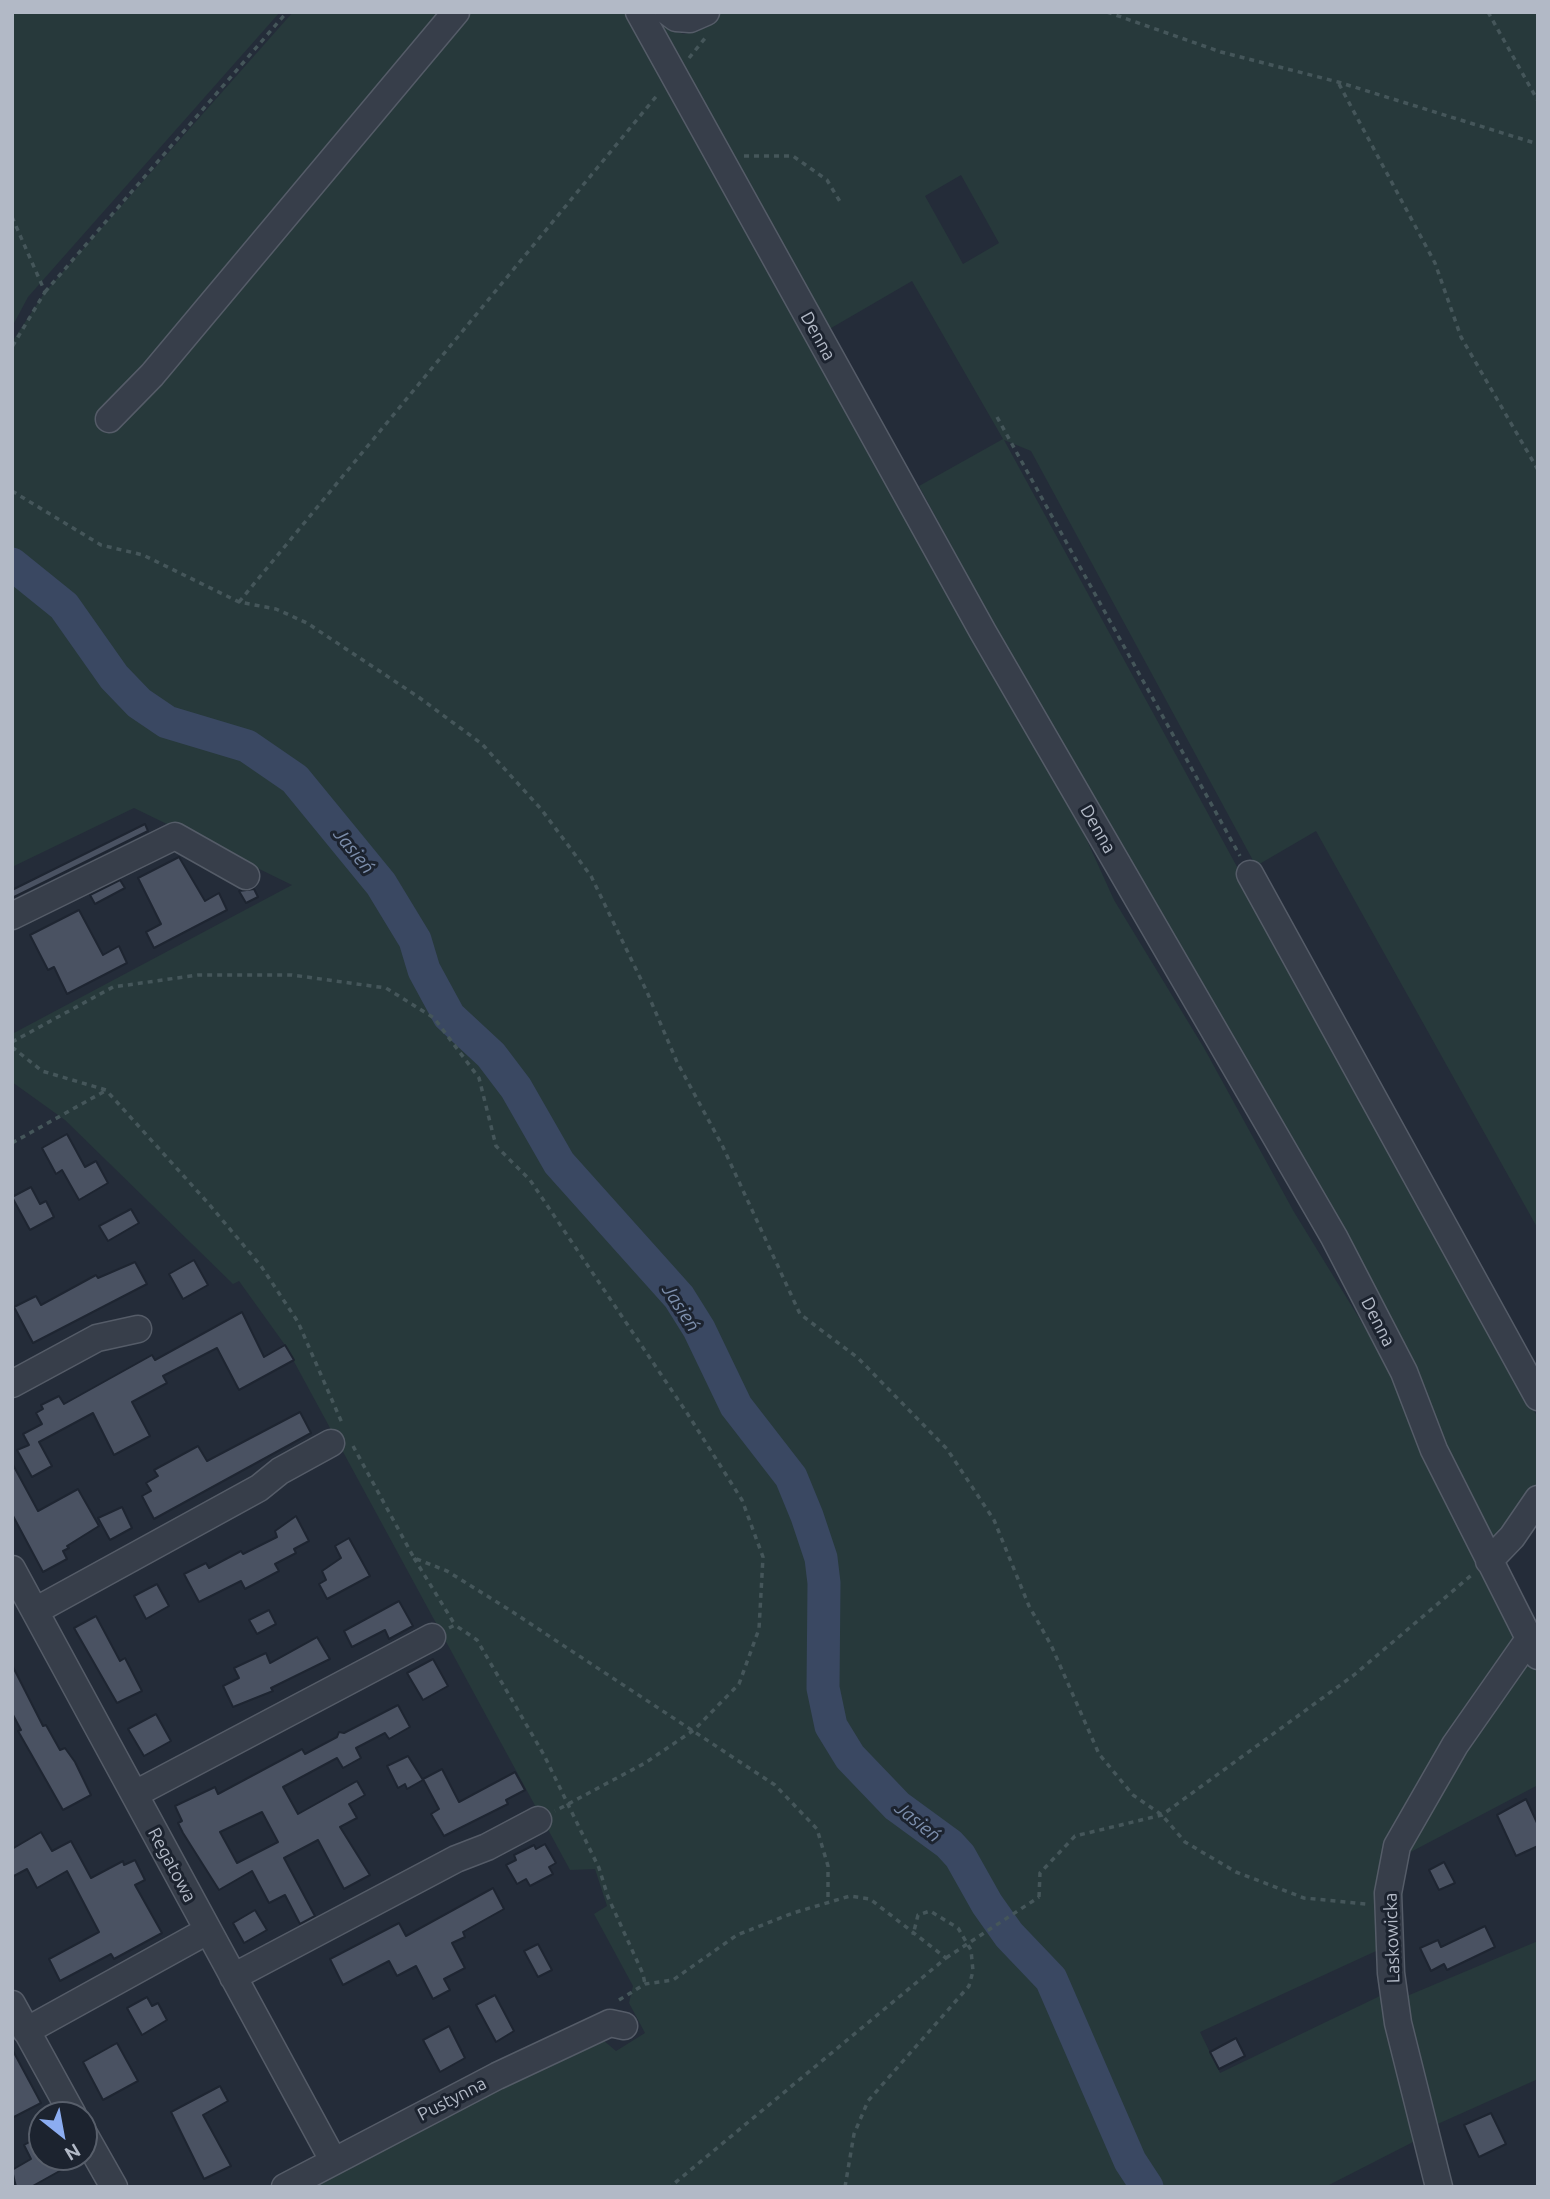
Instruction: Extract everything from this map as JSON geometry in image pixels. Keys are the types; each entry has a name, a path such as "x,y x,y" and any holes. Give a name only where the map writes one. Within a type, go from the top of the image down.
{"street":[{"path":"109,419 152,375 456,12"},
{"name":"Denna","path":"639,12 976,620 1334,1237 1404,1372 1434,1450 1533,1647"},
{"path":"668,12 676,18 707,23"},
{"path":"12,916 175,836 246,876"},
{"path":"1250,874 1538,1398"},
{"path":"12,1384 97,1338 138,1329"},
{"path":"35,1611 259,1488 280,1471 331,1443"},
{"path":"1489,1561 1512,1537 1538,1499"},
{"name":"Regatowa","path":"12,1569 333,2160"},
{"path":"135,1794 432,1637"},
{"name":"Laskowicka","path":"1439,2187 1398,2023 1391,1973 1388,1893 1397,1846 1455,1745 1533,1647"},
{"path":"233,1977 456,1859 538,1820"},
{"path":"26,2031 207,1931"},
{"path":"12,2004 65,2101"},
{"name":"Pustynna","path":"285,2187 486,2081 610,2024 624,2026"},
{"path":"98,2159 114,2187"}],"path":[{"path":"12,346 46,292 288,12"},
{"path":"1107,12 1130,23 1221,52 1338,82 1538,144"},
{"path":"1488,12 1538,101"},
{"path":"239,602 674,76 707,23"},
{"path":"1338,82 1435,263 1461,337 1538,470"},
{"path":"722,161 756,154 793,156 827,180 842,205"},
{"path":"12,218 46,292"},
{"path":"997,417 1250,874"},
{"path":"12,491 101,545 143,555 239,602 276,609 307,624 417,696 482,744 541,809 591,877 648,992 677,1062 722,1146 800,1314 858,1358 947,1450 994,1520 1029,1606 1051,1645 1099,1754 1133,1795 1162,1815 1185,1842 1236,1872 1304,1898 1364,1905 1388,1893"},
{"path":"568,1803 645,1763 694,1730 739,1684 759,1629 763,1557 743,1500 530,1180 496,1146 479,1078 434,1018 386,988 292,975 198,975 113,987 12,1044 42,1071 106,1090 261,1266 298,1322 330,1399 414,1558 455,1625 477,1640 544,1755 599,1868 608,1897 645,1984"},
{"path":"12,1143 106,1090"},
{"path":"414,1558 446,1571 775,1785 817,1829 828,1866 828,1902"},
{"path":"670,2187 946,1958 1039,1897 1040,1873 1075,1836 1162,1815 1354,1675 1489,1561"},
{"path":"432,1637 455,1625"},
{"path":"619,2000 645,1984 673,1980 737,1935 850,1896 870,1899 946,1958"},
{"path":"845,2187 854,2134 868,2101 969,1986 973,1971 971,1950 958,1928 930,1911 918,1915 913,1935"}],"shaded area":[{"path":"12,12 280,12 28,297 12,327"},
{"path":"293,12 628,12 1026,706 1114,900 1204,1048 1294,1212 1394,1375 1538,1671 1538,1785 1405,1855 1400,1940 1200,2032 1220,2073 1382,1995 1415,2141 1325,2187 312,2187 489,2092 603,2040 616,2051 645,2033 629,2003 633,1986 594,1914 607,1906 595,1869 570,1870 285,1345 239,1281 233,1284 65,1120 12,1082 12,1034 292,885 134,808 12,867 12,342 45,292"},
{"path":"648,12 658,12 671,30 684,34 695,31 715,12 1538,12 1538,1229 1316,831 1256,866 1031,451 1004,440 1538,1418 1538,1485 1496,1540 1486,1537 919,486 1003,439 912,281 826,331","holes":["961,175 999,243 963,264 925,196"]},
{"path":"1538,1941 1538,2079 1431,2127 1407,1996"}],"building":[{"path":"145,824 148,831 12,898 12,890"},
{"path":"179,857 205,901 219,893 227,910 154,948 146,932 161,924 138,878"},
{"path":"120,880 125,888 95,904 90,895"},
{"path":"254,889 258,897 246,903 239,891"},
{"path":"79,910 103,955 119,946 127,963 67,994 54,967 48,970 30,935"},
{"path":"67,1134 85,1167 96,1161 108,1183 79,1200 62,1170 56,1174 42,1148"},
{"path":"31,1187 40,1204 46,1201 54,1217 30,1230 12,1197"},
{"path":"131,1209 139,1223 108,1241 99,1226"},
{"path":"194,1260 208,1285 183,1299 169,1274"},
{"path":"135,1262 147,1284 33,1343 14,1307 36,1296 41,1305 96,1275 98,1278"},
{"path":"242,1312 264,1357 285,1345 294,1360 239,1390 217,1348 163,1376 167,1383 132,1402 150,1436 114,1455 93,1413 39,1442 52,1466 32,1477 17,1450 29,1445 23,1434 42,1424 36,1413 43,1409 41,1405 59,1396 64,1404 152,1355 155,1360"},
{"path":"300,1412 311,1433 154,1519 142,1496 151,1491 146,1483 158,1476 154,1470 198,1446 207,1461"},
{"path":"12,1463 38,1511 78,1489 99,1526 67,1546 69,1548 63,1551 67,1559 43,1572 12,1514"},
{"path":"122,1507 132,1528 110,1540 98,1518"},
{"path":"296,1516 309,1541 294,1549 296,1553 275,1564 279,1571 245,1589 241,1581 199,1602 184,1574 206,1563 209,1568 241,1551 243,1554 277,1537 275,1531"},
{"path":"349,1538 370,1576 327,1599 319,1584 326,1580 322,1571 341,1558 335,1546"},
{"path":"157,1584 169,1606 146,1619 134,1596"},
{"path":"399,1601 413,1626 389,1639 385,1630 352,1647 344,1631"},
{"path":"269,1610 276,1624 257,1634 249,1620"},
{"path":"96,1616 120,1661 125,1658 142,1691 117,1703 74,1628"},
{"path":"317,1637 330,1659 271,1688 273,1691 233,1707 223,1686 239,1678 234,1668 266,1653 270,1663"},
{"path":"433,1659 448,1686 423,1700 407,1673"},
{"path":"12,1665 43,1726 46,1725 60,1750 65,1748 75,1762 91,1795 63,1810 18,1731 21,1730 12,1713"},
{"path":"398,1705 410,1727 389,1739 385,1733 356,1748 361,1758 343,1768 337,1758 283,1787 298,1814 357,1781 365,1795 349,1804 357,1818 340,1827 370,1875 344,1889 318,1840 284,1858 315,1916 300,1924 285,1895 269,1903 252,1871 219,1890 183,1833 178,1823 182,1821 175,1806 215,1787 218,1794 302,1749 305,1754 337,1737 339,1732 344,1733","holes":["262,1812 278,1842 237,1863 220,1832"]},
{"path":"156,1714 171,1741 144,1756 128,1729"},
{"path":"408,1756 423,1780 407,1789 405,1784 398,1788 387,1766"},
{"path":"442,1769 459,1802 515,1772 525,1790 506,1800 508,1804 444,1836 431,1814 439,1809 423,1779"},
{"path":"1526,1799 1538,1825 1538,1846 1516,1856 1497,1815"},
{"path":"41,1832 52,1851 71,1841 91,1878 123,1861 124,1865 135,1860 145,1880 135,1885 162,1933 114,1959 111,1954 60,1981 49,1959 99,1932 67,1871 37,1888 27,1869 12,1877 12,1849"},
{"path":"545,1844 556,1863 549,1867 553,1874 530,1886 526,1879 517,1884 506,1865 516,1860 514,1855 534,1845 536,1849"},
{"path":"1444,1862 1455,1883 1439,1890 1429,1870"},
{"path":"493,1888 504,1909 463,1932 465,1937 452,1943 465,1968 444,1979 450,1990 433,1999 416,1966 397,1976 389,1961 343,1985 330,1959 399,1923 406,1936"},
{"path":"255,1910 267,1930 244,1943 233,1923"},
{"path":"1485,1926 1495,1947 1447,1970 1444,1964 1431,1971 1420,1948 1438,1940 1441,1947"},
{"path":"538,1944 552,1970 538,1977 524,1951"},
{"path":"495,1995 514,2031 496,2042 476,2005"},
{"path":"147,1997 152,2006 158,2003 167,2020 142,2035 127,2008"},
{"path":"449,2026 465,2058 440,2072 423,2040"},
{"path":"1236,2038 1245,2056 1219,2069 1210,2052"},
{"path":"117,2043 138,2081 103,2100 83,2062"},
{"path":"12,2049 40,2101 28,2101 28,2110 12,2118"},
{"path":"220,2086 228,2101 203,2115 231,2166 204,2179 171,2112"},
{"path":"1491,2113 1506,2144 1479,2157 1464,2125"},
{"path":"28,2161 28,2171 60,2171 31,2187 16,2187 12,2170"}],"waterway":[{"name":"Jasień","path":"12,564 64,606 114,677 139,703 167,722 247,746 295,779 381,884 415,940 424,970 449,1016 491,1055 516,1088 559,1163 679,1297 699,1329 736,1406 791,1477 807,1516 821,1558 824,1583 823,1688 831,1726 850,1757 897,1806 949,1844 960,1856 987,1904 1009,1935 1051,1979 1130,2161 1147,2187"}]}
